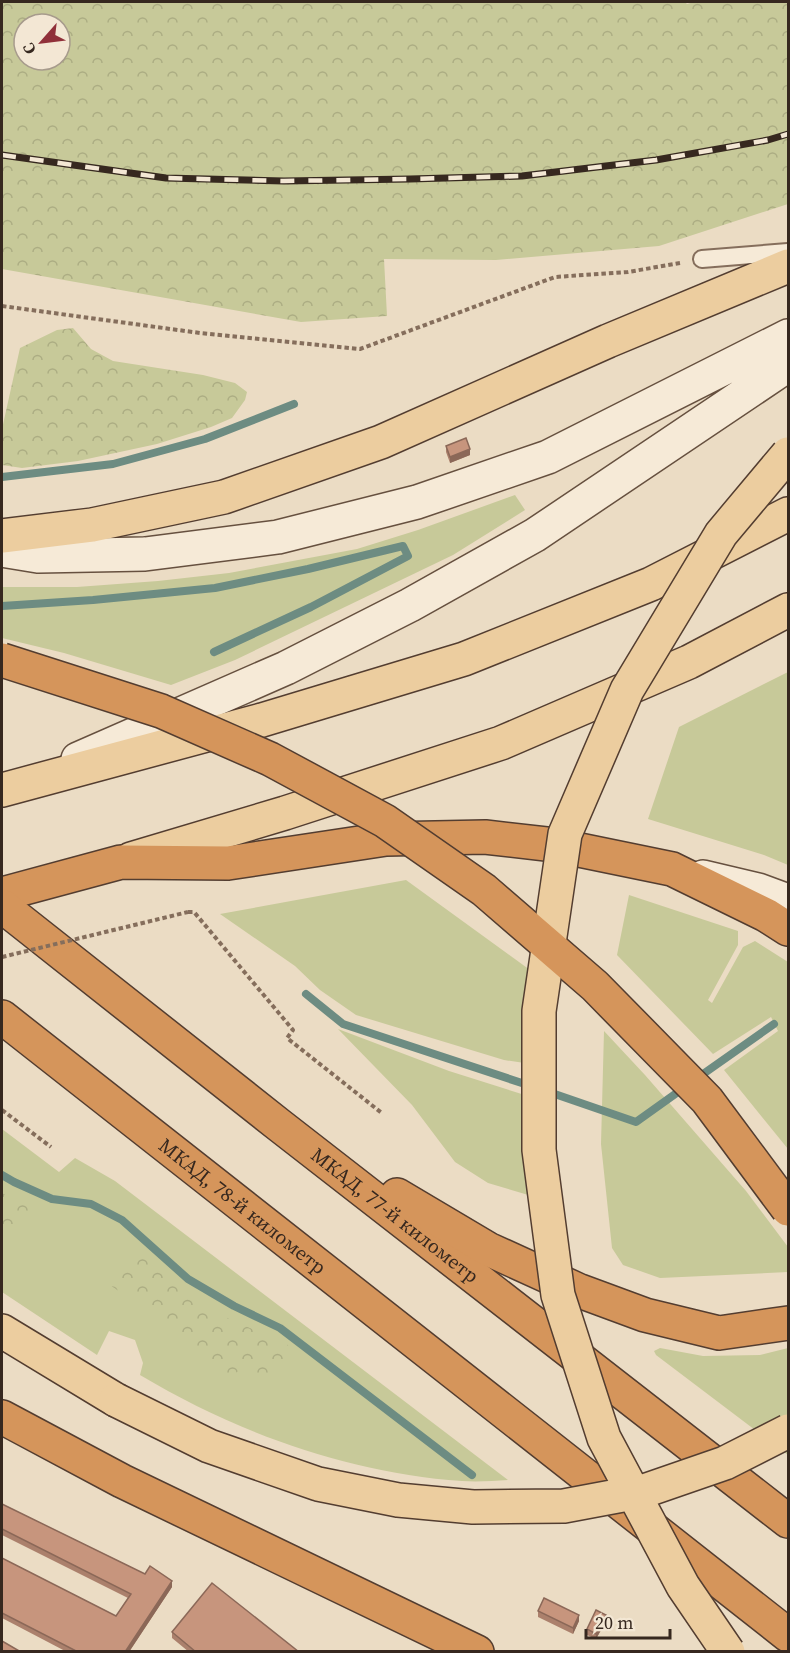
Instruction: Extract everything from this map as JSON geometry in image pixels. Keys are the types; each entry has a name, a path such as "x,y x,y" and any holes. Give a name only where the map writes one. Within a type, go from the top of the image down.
{"highway":[{"path":"2,660 161,711 270,759 385,820 484,890 595,986 707,1100 789,1209"},
{"path":"2,894 121,862 228,863 386,839 484,837 555,845 672,869 766,915 789,930"},
{"name":"МКАД, 77-й километр","path":"2,906 279,1125 789,1521"},
{"name":"МКАД, 78-й километр","path":"2,1017 789,1635"},
{"path":"279,1125 488,1248 580,1291 645,1315 719,1333 789,1323"},
{"path":"2,1417 122,1481 477,1652"}],"main road":[{"path":"2,536 92,525 224,497 381,442 608,341 789,266"},
{"path":"2,550 38,556 145,554 278,537 417,502 548,457 789,336"},
{"path":"10,787 286,668 410,605 535,535 789,365"},
{"path":"728,1652 683,1586 604,1438 558,1295 539,1150 539,1011 565,834 627,690 721,534 789,454"},
{"path":"10,787 262,720 464,659 651,584 789,514"},
{"path":"121,862 285,813 501,744 689,662 789,610"},
{"path":"672,869 758,890 789,902"},
{"path":"2,1331 116,1400 209,1446 318,1484 398,1500 473,1507 564,1506 644,1491 725,1463 789,1431"},
{"path":"2,1429 122,1481"}],"lane":[{"path":"702,260 789,252"}],"path":[{"path":"2,306 200,333 360,349 555,277 628,273 702,260"},
{"path":"2,957 194,912 293,1030 287,1038 383,1114"},
{"path":"2,1110 51,1147"}],"green space":[{"path":"2,2 685,2 687,4 694,2 788,2 788,204 659,246 496,260 384,259 387,316 301,322 2,269"},
{"path":"73,328 91,349 113,361 203,375 235,383 247,392 245,400 232,418 157,444 78,461 22,468 2,465 2,429 20,348 57,330"},
{"path":"515,495 525,510 453,555 235,660 171,685 64,653 2,638 2,587 77,587 229,573 357,549"},
{"path":"788,672 788,865 764,855 648,819 679,727"},
{"path":"406,880 530,970 531,1064 504,1060 356,1015 320,990 295,966 220,914"},
{"path":"629,895 738,931 738,945 708,1000 712,1003 743,947 755,941 788,962 788,1149 724,1070 778,1031 771,1017 713,1054 617,955"},
{"path":"338,1029 449,1071 528,1096 535,1197 488,1183 455,1162 412,1105"},
{"path":"604,1031 746,1191 788,1247 788,1272 660,1278 623,1265 612,1248 601,1144"},
{"path":"2,1129 59,1172 75,1158 115,1181 508,1480 462,1481 420,1477 336,1459 295,1447 215,1415 140,1375 143,1363 135,1340 109,1331 97,1355 2,1292"},
{"path":"2,1193 24,1202 35,1210 22,1226 12,1232 2,1234"},
{"path":"136,1254 145,1255 212,1311 288,1345 291,1358 269,1383 261,1385 243,1367 230,1378 219,1377 140,1306 110,1285 108,1280 116,1268"},
{"path":"660,1348 703,1356 760,1355 788,1348 788,1455 656,1355 654,1351"}],"building":[{"path":"466,438 470,449 450,457 446,446"},
{"path":"2,1504 145,1574 150,1566 172,1581 125,1652 78,1652 2,1613 2,1558 116,1616 131,1594 2,1529"},
{"path":"212,1583 299,1652 196,1652 172,1632"},
{"path":"544,1598 579,1615 573,1628 538,1611"},
{"path":"596,1610 606,1615 596,1634 587,1629"},
{"path":"2,1641 21,1652 2,1652"}],"waterway":[{"path":"2,477 113,464 205,439 294,404"},
{"path":"2,606 215,588 403,546 408,556 311,607 214,652"},
{"path":"306,994 343,1024 531,1086"},
{"path":"696,1079 774,1024"},
{"path":"546,1091 636,1122 685,1087"},
{"path":"2,1175 52,1199 91,1204 122,1220 188,1279 234,1306 280,1328 472,1475"}],"railway":[{"path":"2,155 166,178 284,181 410,179 522,176 656,160 768,140 788,134"}]}
